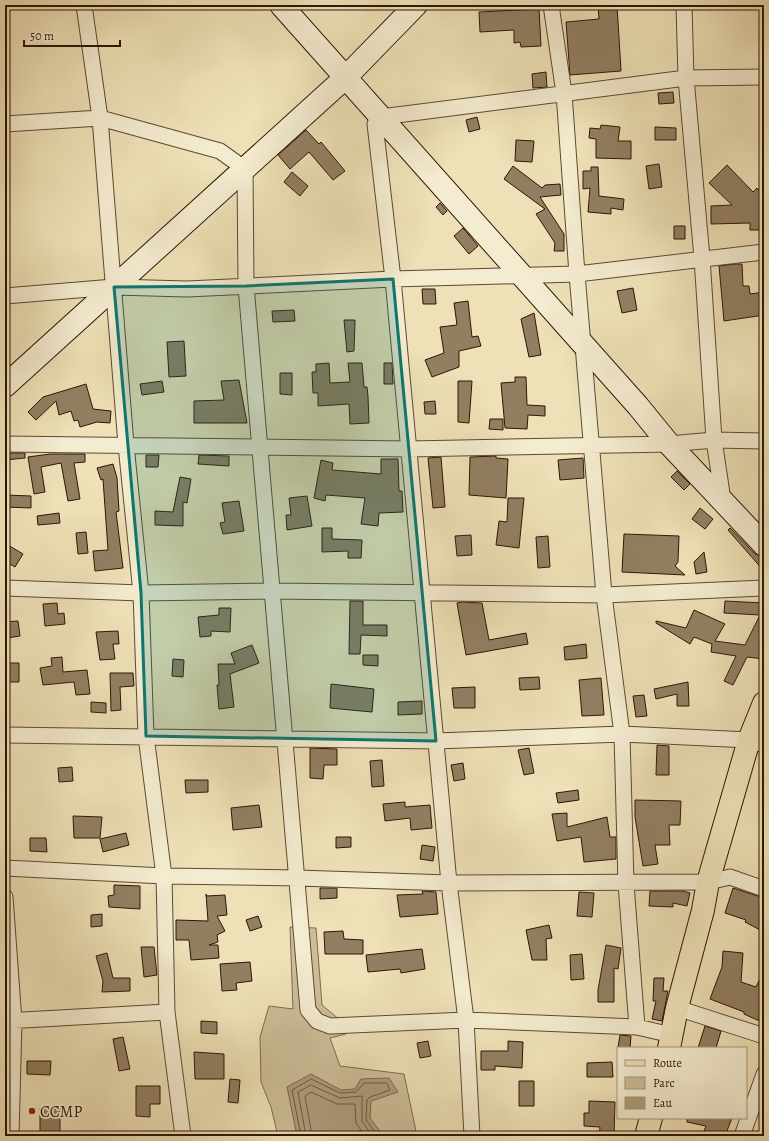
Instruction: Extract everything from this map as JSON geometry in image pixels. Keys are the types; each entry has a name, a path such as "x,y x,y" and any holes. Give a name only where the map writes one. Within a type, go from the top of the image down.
{"main road":[{"path":"670,1042 677,1008 703,910 708,882 757,742 764,703"},
{"path":"646,1136 651,1119"}],"street":[{"path":"84,5 100,118 126,445 141,593 146,736 164,876 167,1012 183,1136"},
{"path":"281,5 638,406 669,444 764,545"},
{"path":"5,386 346,77 416,5"},
{"path":"551,5 564,93 582,343 604,595 622,734 626,884 637,1026"},
{"path":"684,5 686,78 702,258 714,440 723,500"},
{"path":"472,1136 466,1020 450,883 436,741 393,279 375,124 381,117 686,78 764,77"},
{"path":"5,124 100,118 220,151 244,169"},
{"path":"244,169 246,286 298,878 308,1010 316,1021 330,1026 466,1020 637,1026 670,1042"},
{"path":"5,296 114,287 188,289 393,279 577,274 702,258 764,252"},
{"path":"5,444 409,449 669,444 714,440 764,441"},
{"path":"5,588 141,593 273,591 604,595 764,588"},
{"path":"5,735 436,741 622,734 757,742"},
{"path":"5,868 164,876 298,878 450,883 626,884 708,882 730,877 764,889"},
{"path":"5,897 11,1136"},
{"path":"677,1008 764,1036"},
{"path":"9,1021 167,1012"},
{"path":"742,1136 764,1074"}],"highlighted area":[{"path":"393,279 436,741 146,736 141,593 114,287 246,286"}],"green space":[{"path":"290,927 316,928 322,1005 347,1026 346,1034 330,1038 340,1066 404,1074 417,1136 278,1136 271,1107 261,1082 260,1037 269,1006 293,1009"}],"water":[{"path":"311,1074 341,1090 355,1089 361,1079 389,1078 398,1092 371,1101 370,1118 382,1136 297,1136 287,1087"}],"building":[{"path":"598,5 617,5 621,71 570,75 566,22 599,19"},
{"path":"539,9 541,46 521,47 520,42 514,43 514,30 480,32 479,12"},
{"path":"546,72 547,87 533,88 532,74"},
{"path":"673,92 674,103 659,104 658,93"},
{"path":"477,117 480,129 469,132 466,120"},
{"path":"601,125 620,127 618,141 631,141 631,159 596,158 596,139 589,138 590,128 600,129"},
{"path":"655,127 676,128 676,140 655,140"},
{"path":"306,130 319,144 321,142 345,171 333,180 309,152 290,169 278,155"},
{"path":"516,140 534,141 532,162 515,161"},
{"path":"659,164 662,187 649,189 646,166"},
{"path":"727,165 753,192 757,188 764,197 764,230 750,230 750,223 711,224 711,206 732,205 709,183"},
{"path":"513,166 542,188 545,185 560,184 561,195 540,197 564,234 564,251 554,251 555,243 536,214 545,209 504,179"},
{"path":"591,167 598,167 599,196 624,199 623,210 611,208 611,214 588,212 590,188 583,189 583,171 591,171"},
{"path":"292,172 308,186 300,196 284,182"},
{"path":"440,203 447,211 443,215 436,207"},
{"path":"674,226 685,226 685,239 674,239"},
{"path":"463,228 478,246 469,254 454,236"},
{"path":"742,264 743,286 749,286 750,294 764,292 764,315 724,321 719,266"},
{"path":"633,288 637,310 622,313 617,291"},
{"path":"422,289 435,289 436,304 423,304"},
{"path":"468,301 472,337 478,336 481,346 459,351 459,367 432,377 425,360 444,353 440,327 457,325 454,303"},
{"path":"294,310 295,321 273,322 272,311"},
{"path":"534,313 541,355 529,357 521,319"},
{"path":"344,320 355,320 354,351 347,352"},
{"path":"184,341 186,376 169,377 167,342"},
{"path":"329,363 330,383 350,382 348,363 362,363 364,387 367,387 369,423 350,424 349,404 318,406 318,393 313,393 312,372 316,372 316,364"},
{"path":"384,363 392,363 393,384 384,384"},
{"path":"280,373 292,373 292,395 280,394"},
{"path":"515,377 526,377 527,405 545,406 545,416 528,415 527,429 505,428 501,383 515,382"},
{"path":"239,380 247,423 194,423 194,401 224,400 221,381"},
{"path":"162,381 164,392 142,395 140,384"},
{"path":"458,381 472,381 469,423 458,422"},
{"path":"86,384 93,409 111,411 110,423 97,422 80,427 78,420 74,421 71,411 59,415 56,401 36,420 28,412 43,397"},
{"path":"435,401 436,414 425,414 424,402"},
{"path":"490,419 503,419 503,430 489,429"},
{"path":"5,453 25,453 25,458 5,460"},
{"path":"50,454 85,454 85,462 74,463 80,499 68,501 61,463 41,467 45,492 34,494 28,457"},
{"path":"146,455 159,455 158,467 146,467"},
{"path":"199,455 229,456 229,466 198,464"},
{"path":"496,456 496,458 508,459 506,498 469,495 470,457"},
{"path":"441,457 445,507 433,508 428,458"},
{"path":"583,458 584,478 560,480 558,460"},
{"path":"381,459 398,459 399,491 402,491 403,512 379,513 378,526 361,524 365,498 326,495 325,501 314,498 321,460 333,463 332,470 381,474"},
{"path":"113,464 117,478 119,511 116,512 123,568 95,571 93,551 108,550 103,479 101,480 97,468"},
{"path":"677,471 690,484 684,490 671,477"},
{"path":"180,477 191,479 187,503 183,502 183,526 155,525 155,511 173,512"},
{"path":"5,495 31,496 31,508 5,507"},
{"path":"307,496 312,526 287,530 286,515 291,515 289,498"},
{"path":"508,498 524,498 519,548 496,545 499,521 507,522"},
{"path":"239,501 244,531 223,534 220,523 225,522 222,503"},
{"path":"700,508 713,519 705,529 692,519"},
{"path":"59,513 60,523 38,525 37,516"},
{"path":"322,528 332,528 332,539 362,540 361,558 348,558 348,551 322,552"},
{"path":"730,528 755,554 764,557 764,571 728,530"},
{"path":"86,532 88,553 78,554 76,533"},
{"path":"624,534 679,536 678,562 675,566 685,575 622,572"},
{"path":"471,535 472,555 457,556 455,536"},
{"path":"548,536 550,567 538,568 536,537"},
{"path":"8,545 23,554 15,567 5,561 5,550"},
{"path":"704,552 707,572 696,574 694,562"},
{"path":"350,601 363,601 363,625 387,625 387,636 361,635 360,654 349,654"},
{"path":"725,601 764,603 764,659 747,657 733,685 724,681 736,656 711,652 712,644 694,637 690,644 656,623 656,621 686,628 694,610 725,624 715,641 745,645 760,615 724,613"},
{"path":"57,603 58,614 64,613 65,624 45,626 43,604"},
{"path":"457,603 482,603 489,640 526,633 528,644 466,655"},
{"path":"219,608 231,608 230,632 211,631 211,636 200,637 198,617 219,615"},
{"path":"18,621 20,636 7,638 5,622"},
{"path":"118,631 119,644 113,644 115,659 100,660 96,632"},
{"path":"586,644 587,658 565,660 564,647"},
{"path":"252,645 259,663 230,674 234,707 219,709 217,685 219,685 218,664 235,664 231,653"},
{"path":"363,655 378,655 378,666 363,665"},
{"path":"62,657 63,672 87,670 90,694 76,695 74,682 43,685 40,668 52,666 51,658"},
{"path":"173,659 184,660 183,677 172,676"},
{"path":"6,663 19,663 19,682 6,682"},
{"path":"110,673 133,673 134,686 120,687 121,710 111,711"},
{"path":"539,677 540,689 520,690 519,678"},
{"path":"601,678 604,715 582,716 579,680"},
{"path":"688,682 689,706 677,706 677,694 656,699 654,689"},
{"path":"331,684 374,689 372,712 330,708"},
{"path":"475,687 475,708 454,708 452,688"},
{"path":"644,695 647,716 636,717 633,696"},
{"path":"422,701 422,714 398,715 398,702"},
{"path":"91,702 106,703 106,713 91,712"},
{"path":"657,745 669,746 669,775 656,775"},
{"path":"310,748 337,749 337,765 324,765 323,779 310,778"},
{"path":"529,748 534,773 524,775 518,750"},
{"path":"382,760 384,786 372,787 370,761"},
{"path":"463,763 465,779 454,781 451,765"},
{"path":"72,767 73,781 59,782 58,768"},
{"path":"185,780 208,780 208,792 186,793"},
{"path":"578,790 579,800 558,803 556,793"},
{"path":"635,800 681,801 680,825 669,825 670,845 655,845 658,864 643,866 635,817"},
{"path":"405,802 405,807 430,805 432,828 411,830 410,818 385,821 383,804"},
{"path":"259,805 262,827 233,830 231,808"},
{"path":"567,813 567,827 607,817 610,837 616,837 616,859 584,862 581,837 557,841 552,814"},
{"path":"73,816 102,817 100,838 74,838"},
{"path":"126,833 129,845 103,852 100,839"},
{"path":"336,837 351,837 351,847 336,848"},
{"path":"30,838 46,838 47,852 30,851"},
{"path":"422,845 435,847 433,861 420,859"},
{"path":"114,885 140,886 140,909 109,907 108,896 114,895"},
{"path":"320,888 337,888 337,898 320,899"},
{"path":"733,888 764,898 764,932 745,922 746,920 725,913"},
{"path":"422,891 436,892 438,914 400,917 397,895 423,894"},
{"path":"650,891 683,891 690,893 687,906 673,903 673,907 649,906"},
{"path":"579,892 594,893 592,917 577,916"},
{"path":"206,894 207,896 225,895 227,915 217,916 225,931 217,935 218,942 209,945 218,945 219,958 191,960 189,940 176,940 176,920 208,921"},
{"path":"102,914 102,926 91,927 91,915"},
{"path":"258,916 262,927 250,931 246,920"},
{"path":"549,925 552,938 546,939 547,960 532,960 526,930"},
{"path":"343,931 344,939 363,940 363,954 325,954 324,932"},
{"path":"606,945 621,948 618,969 614,968 614,1002 598,1002 598,990"},
{"path":"141,947 154,947 157,975 144,977"},
{"path":"422,949 425,969 401,973 400,969 368,972 366,955"},
{"path":"723,951 743,953 741,982 756,987 764,970 764,1023 744,1014 744,1012 710,999 722,967"},
{"path":"107,953 113,978 130,978 130,991 102,992 103,981 96,956"},
{"path":"582,954 584,979 571,980 570,955"},
{"path":"250,962 252,981 236,983 237,990 222,991 220,964"},
{"path":"654,978 664,978 663,991 668,991 662,1021 652,1019 656,1001 653,1001"},
{"path":"201,1021 217,1022 217,1034 201,1033"},
{"path":"705,1026 721,1031 716,1047 698,1047"},
{"path":"620,1035 631,1036 630,1047 618,1047"},
{"path":"123,1037 130,1069 119,1071 113,1039"},
{"path":"428,1041 431,1056 420,1058 417,1043"},
{"path":"508,1041 523,1042 522,1068 495,1066 495,1070 481,1070 481,1051 508,1051"},
{"path":"194,1052 224,1054 224,1079 195,1079"},
{"path":"27,1061 51,1061 50,1075 27,1074"},
{"path":"612,1062 613,1077 587,1077 587,1063"},
{"path":"230,1079 240,1080 238,1103 228,1102"},
{"path":"519,1081 534,1081 534,1106 519,1106"},
{"path":"136,1086 160,1086 160,1104 150,1104 150,1117 136,1116"},
{"path":"589,1101 615,1102 614,1136 599,1136 600,1127 584,1126 584,1113 589,1113"},
{"path":"40,1108 60,1108 60,1135 40,1134"},
{"path":"687,1119 732,1119 725,1136 702,1136 706,1126 687,1122"}],"place":[{"name":"CCMP","path":"32,1111"}]}
